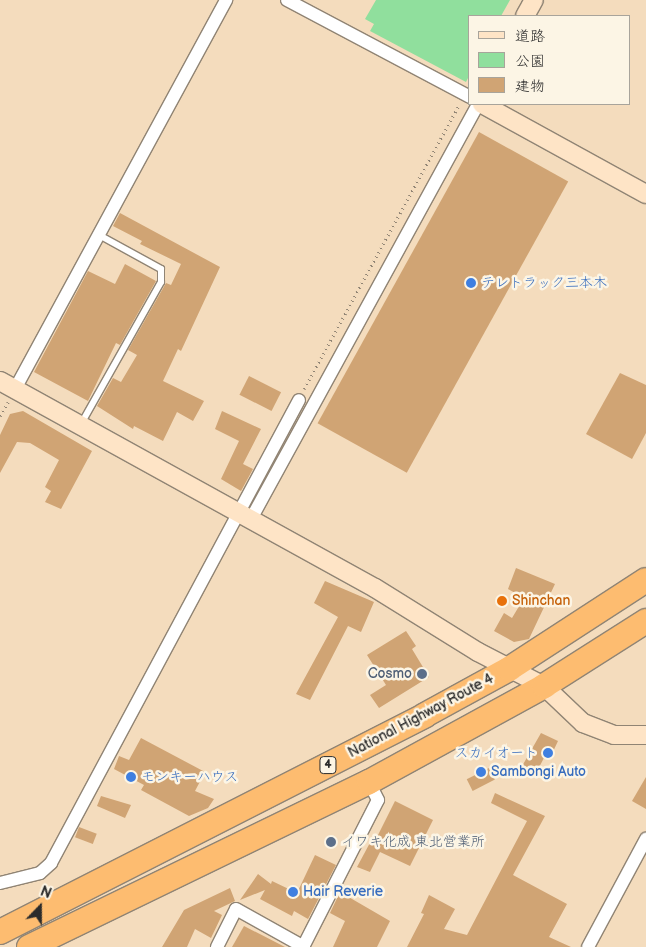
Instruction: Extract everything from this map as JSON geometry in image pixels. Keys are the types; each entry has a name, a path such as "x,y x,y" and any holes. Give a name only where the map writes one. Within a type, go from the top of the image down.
{"highway":[{"name":"National Highway Route 4","path":"0,932 426,715 509,669 646,580"},
{"name":"4","path":"29,947 369,782 544,686 646,621"}],"street":[{"path":"226,0 97,234 7,385 375,588 509,669 544,686 583,723 614,735 646,735"},
{"path":"287,0 467,96"},
{"path":"526,15 534,0"},
{"path":"0,883 40,873 51,863 477,105"},
{"path":"484,105 646,194"},
{"path":"245,516 299,400"},
{"path":"217,947 236,909 304,947 378,800 369,782"},
{"path":"588,947 646,839"}],"lane":[{"path":"80,424 161,282 161,270 97,234"}],"path":[{"path":"299,400 467,96"}],"green space":[{"path":"376,0 510,0 502,15 468,15 468,78 466,82 370,31 374,24 365,19"}],"building":[{"path":"479,132 568,181 407,473 318,423"},
{"path":"120,213 220,267 181,351 178,349 163,381 204,401 193,421 177,412 163,441 134,426 133,429 97,406 113,378 121,382 137,355 128,350 166,283 171,285 181,264 140,244 142,241 113,226"},
{"path":"125,264 156,281 120,345 116,343 88,401 34,372 88,271 115,284"},
{"path":"620,373 646,385 646,433 632,459 586,434"},
{"path":"249,376 281,392 272,411 239,395"},
{"path":"23,411 92,451 61,509 45,502 51,491 45,487 59,460 30,443 17,442 0,473 0,435 10,414"},
{"path":"222,411 261,429 243,464 253,469 241,491 221,479 239,441 215,429"},
{"path":"516,568 555,584 529,639 514,642 494,631 504,613 512,618 524,598 508,589"},
{"path":"325,581 374,602 361,632 348,626 310,700 296,694 338,617 314,603"},
{"path":"406,631 416,646 412,649 429,677 379,708 370,695 386,685 367,655"},
{"path":"541,733 558,741 550,758 545,756 535,775 521,768"},
{"path":"141,738 205,772 195,791 214,799 208,808 189,816 141,790 144,785 114,769 119,756 129,760"},
{"path":"489,768 495,780 473,791 467,779"},
{"path":"646,777 646,809 632,801"},
{"path":"495,793 545,816 513,875 567,904 549,937 571,947 407,947 424,914 421,913 429,895 455,909 444,929 467,935 527,821 491,803"},
{"path":"101,796 131,805 125,818 97,806"},
{"path":"395,801 433,820 410,866 380,852 370,872 357,867 372,839 375,841"},
{"path":"79,827 97,834 93,844 75,837"},
{"path":"315,855 336,865 308,919 294,911 292,916 260,899 265,890 240,900 258,874 271,884 272,881 297,893"},
{"path":"230,888 235,901 214,911 222,915 211,938 195,929 187,947 162,947 184,910"},
{"path":"340,892 390,921 377,947 333,947 345,921 330,913"},
{"path":"244,926 285,947 232,947"}],"place":[{"name":"テレトラック三本木","path":"471,283"},
{"name":"Shinchan","path":"502,601"},
{"name":"Cosmo","path":"422,674"},
{"name":"スカイオート","path":"548,753"},
{"name":"Sambongi Auto","path":"481,772"},
{"name":"モンキーハウス","path":"131,777"},
{"name":"イワキ化成 東北営業所","path":"331,842"},
{"name":"Hair Reverie","path":"293,892"}]}
